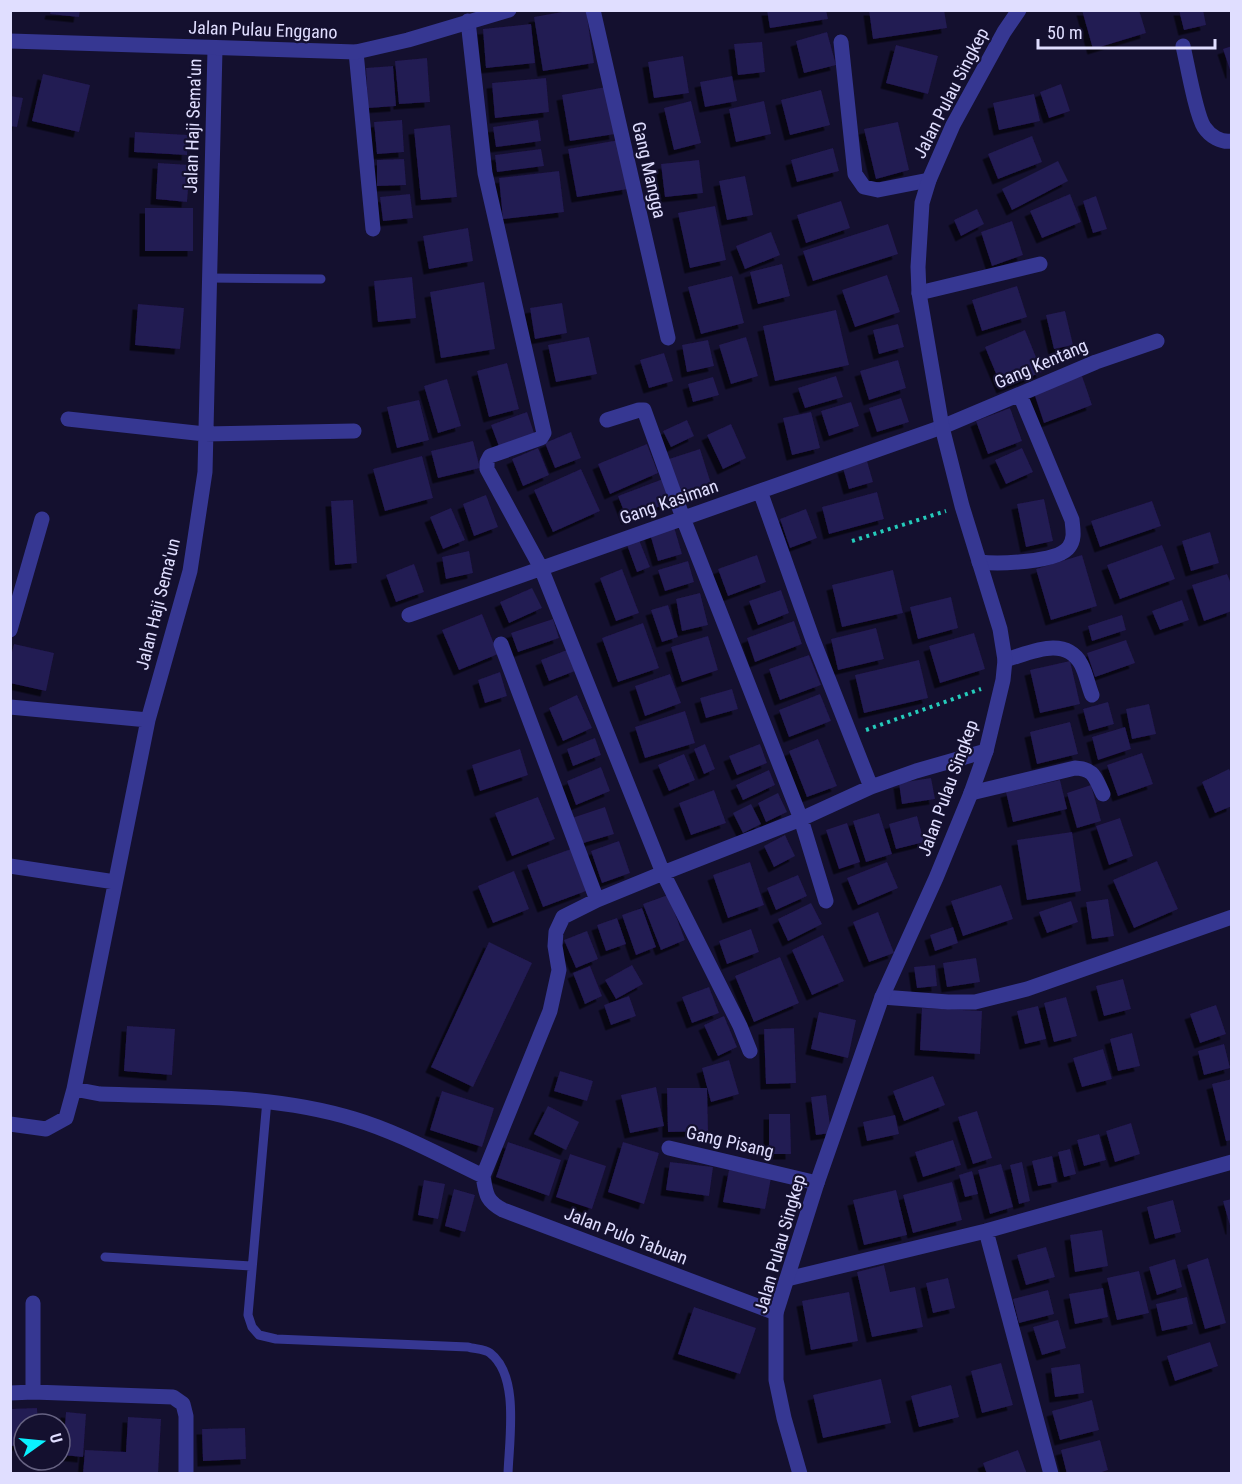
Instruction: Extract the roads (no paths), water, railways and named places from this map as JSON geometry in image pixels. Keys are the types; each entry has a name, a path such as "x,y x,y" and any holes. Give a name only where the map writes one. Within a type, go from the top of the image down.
{"street":[{"name":"Jalan Pulau Enggano","path":"10,41 356,52 408,40 508,10"},
{"name":"Gang Mangga","path":"593,10 668,338"},
{"name":"Jalan Pulau Singkep","path":"800,1473 783,1418 776,1380 776,1313 882,997 923,909 972,793 986,751 1003,680 1005,660 1000,629 962,506 942,427 919,293 919,238 922,203 929,180 964,104 1004,32 1019,10"},
{"path":"468,21 485,173 544,433 541,438 490,456 487,469 541,568 663,873 740,1026 750,1051"},
{"path":"841,42 855,174 864,187 878,190 929,180"},
{"path":"1183,46 1203,126 1214,138 1232,141"},
{"name":"Jalan Haji Sema'un","path":"10,1124 46,1129 66,1118 74,1089 148,720 190,571 205,472 215,49"},
{"path":"356,52 373,229"},
{"path":"919,293 1040,264"},
{"name":"Gang Kentang","path":"942,427 1096,362 1157,341"},
{"path":"979,562 1015,563 1058,555 1069,549 1074,536 1072,520 1020,395"},
{"path":"607,420 644,410 683,518 801,819 826,901"},
{"path":"68,419 205,434 354,431"},
{"name":"Gang Kasiman","path":"409,615 942,427"},
{"path":"760,491 813,640 871,787"},
{"path":"10,630 42,519"},
{"path":"501,644 597,900"},
{"path":"1005,660 1048,648 1062,647 1073,653 1082,665 1092,695"},
{"path":"10,707 148,720"},
{"path":"74,1089 100,1094 267,1100 318,1109 356,1119 483,1176 550,1011 559,970 555,946 556,932 563,917 597,900 801,819 871,787 916,771 986,751"},
{"path":"972,793 1075,768 1086,769 1093,774 1103,794"},
{"path":"10,866 115,882"},
{"path":"882,997 975,1002 1027,989 1232,917"},
{"name":"Gang Pisang","path":"669,1148 818,1184"},
{"path":"787,1279 986,1231 1232,1162"},
{"name":"Jalan Pulo Tabuan","path":"483,1176 491,1204 503,1210 776,1313"},
{"path":"986,1231 1051,1473"},
{"path":"33,1303 33,1392"},
{"path":"10,1393 173,1397 183,1404 186,1416 186,1473"}],"lane":[{"path":"208,278 321,279"},
{"path":"267,1100 251,1266 248,1315 252,1327 259,1335 276,1339 468,1347 489,1352 505,1371 511,1402 508,1473"},
{"path":"105,1257 251,1266"}]}
